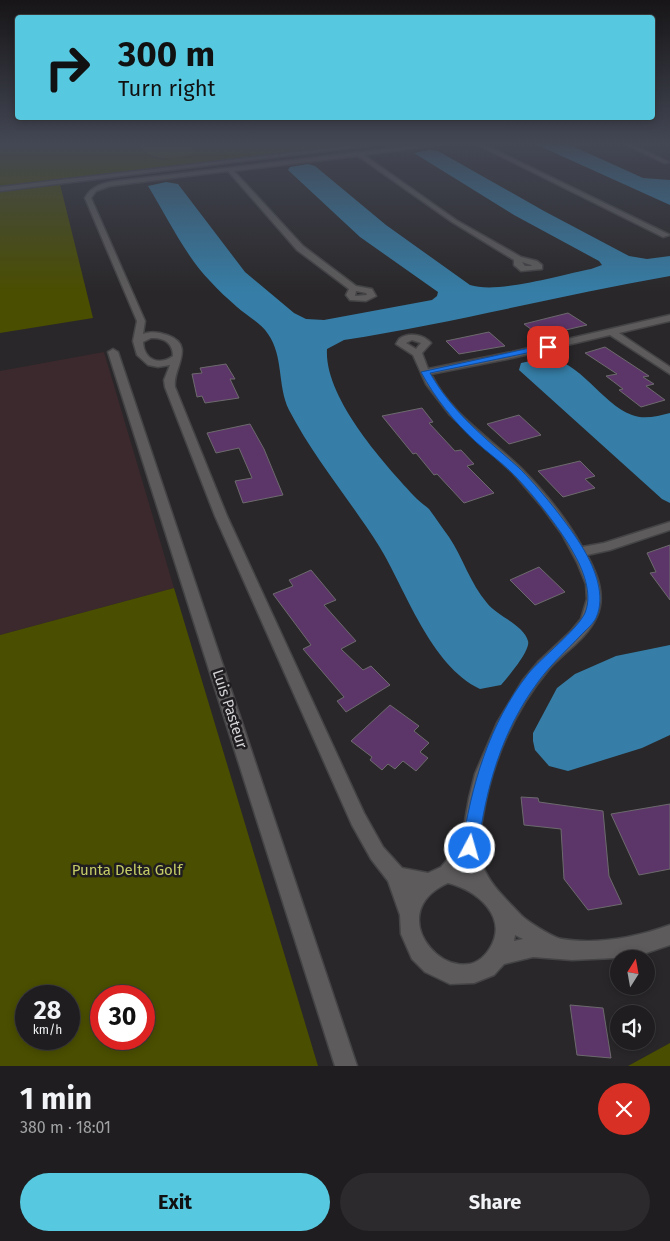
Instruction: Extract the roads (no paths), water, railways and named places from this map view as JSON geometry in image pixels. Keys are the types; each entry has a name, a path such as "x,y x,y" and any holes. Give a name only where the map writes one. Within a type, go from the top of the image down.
{"street":[{"path":"90,194 88,195 140,321 138,341 142,357 169,380 221,516 334,769 365,834 377,853 396,876 404,893 414,944 423,957 435,967 449,973 471,974 490,966 499,955 505,940 505,924 500,908"},
{"path":"251,194 300,248 353,288"},
{"path":"416,194 454,220 518,259"},
{"path":"581,194 669,237"},
{"path":"425,372 512,355 670,318"},
{"path":"140,321 165,335 176,346 178,357 169,380"},
{"path":"612,332 670,371"},
{"path":"138,341 149,335 165,335"},
{"name":"Luis Pasteur","path":"114,352 346,1066"},
{"path":"417,353 437,393 478,439 508,463 536,494 579,552 594,591 594,603 590,617 533,678 506,721 476,802 470,848 473,865 483,886 500,908 516,924 558,949"},
{"path":"151,363 166,364 178,357"},
{"path":"579,552 605,547 670,526"},
{"path":"408,914 418,890 427,882 448,874 470,848"},
{"path":"448,874 472,879 483,886"},
{"path":"396,876 427,882"},
{"path":"499,955 533,947 593,951 612,949 670,935"}],"water":[{"path":"153,194 185,194 245,272 294,313 306,319 324,320 432,300 437,296 438,292 360,237 314,194 348,194 386,225 470,285 496,287 512,285 591,269 602,265 599,261 514,215 480,194 514,194 629,256 647,259 670,256 670,276 426,326 344,340 327,349 329,368 335,388 359,430 389,468 417,499 432,512 454,545 476,587 491,608 516,625 526,635 528,645 526,651 501,685 480,689 462,678 433,645 379,546 299,428 285,401 279,362 268,334 258,323 223,294 201,271"},
{"path":"645,194 670,194 670,205"},
{"path":"545,358 569,366 610,401 632,415 646,417 670,413 670,503 662,499 519,370 521,363"},
{"path":"670,645 670,735 642,748 568,771 549,766 535,750 533,733 557,688 575,674 616,656"}],"park label":[{"name":"Punta Delta Golf","path":"127,870"}]}
